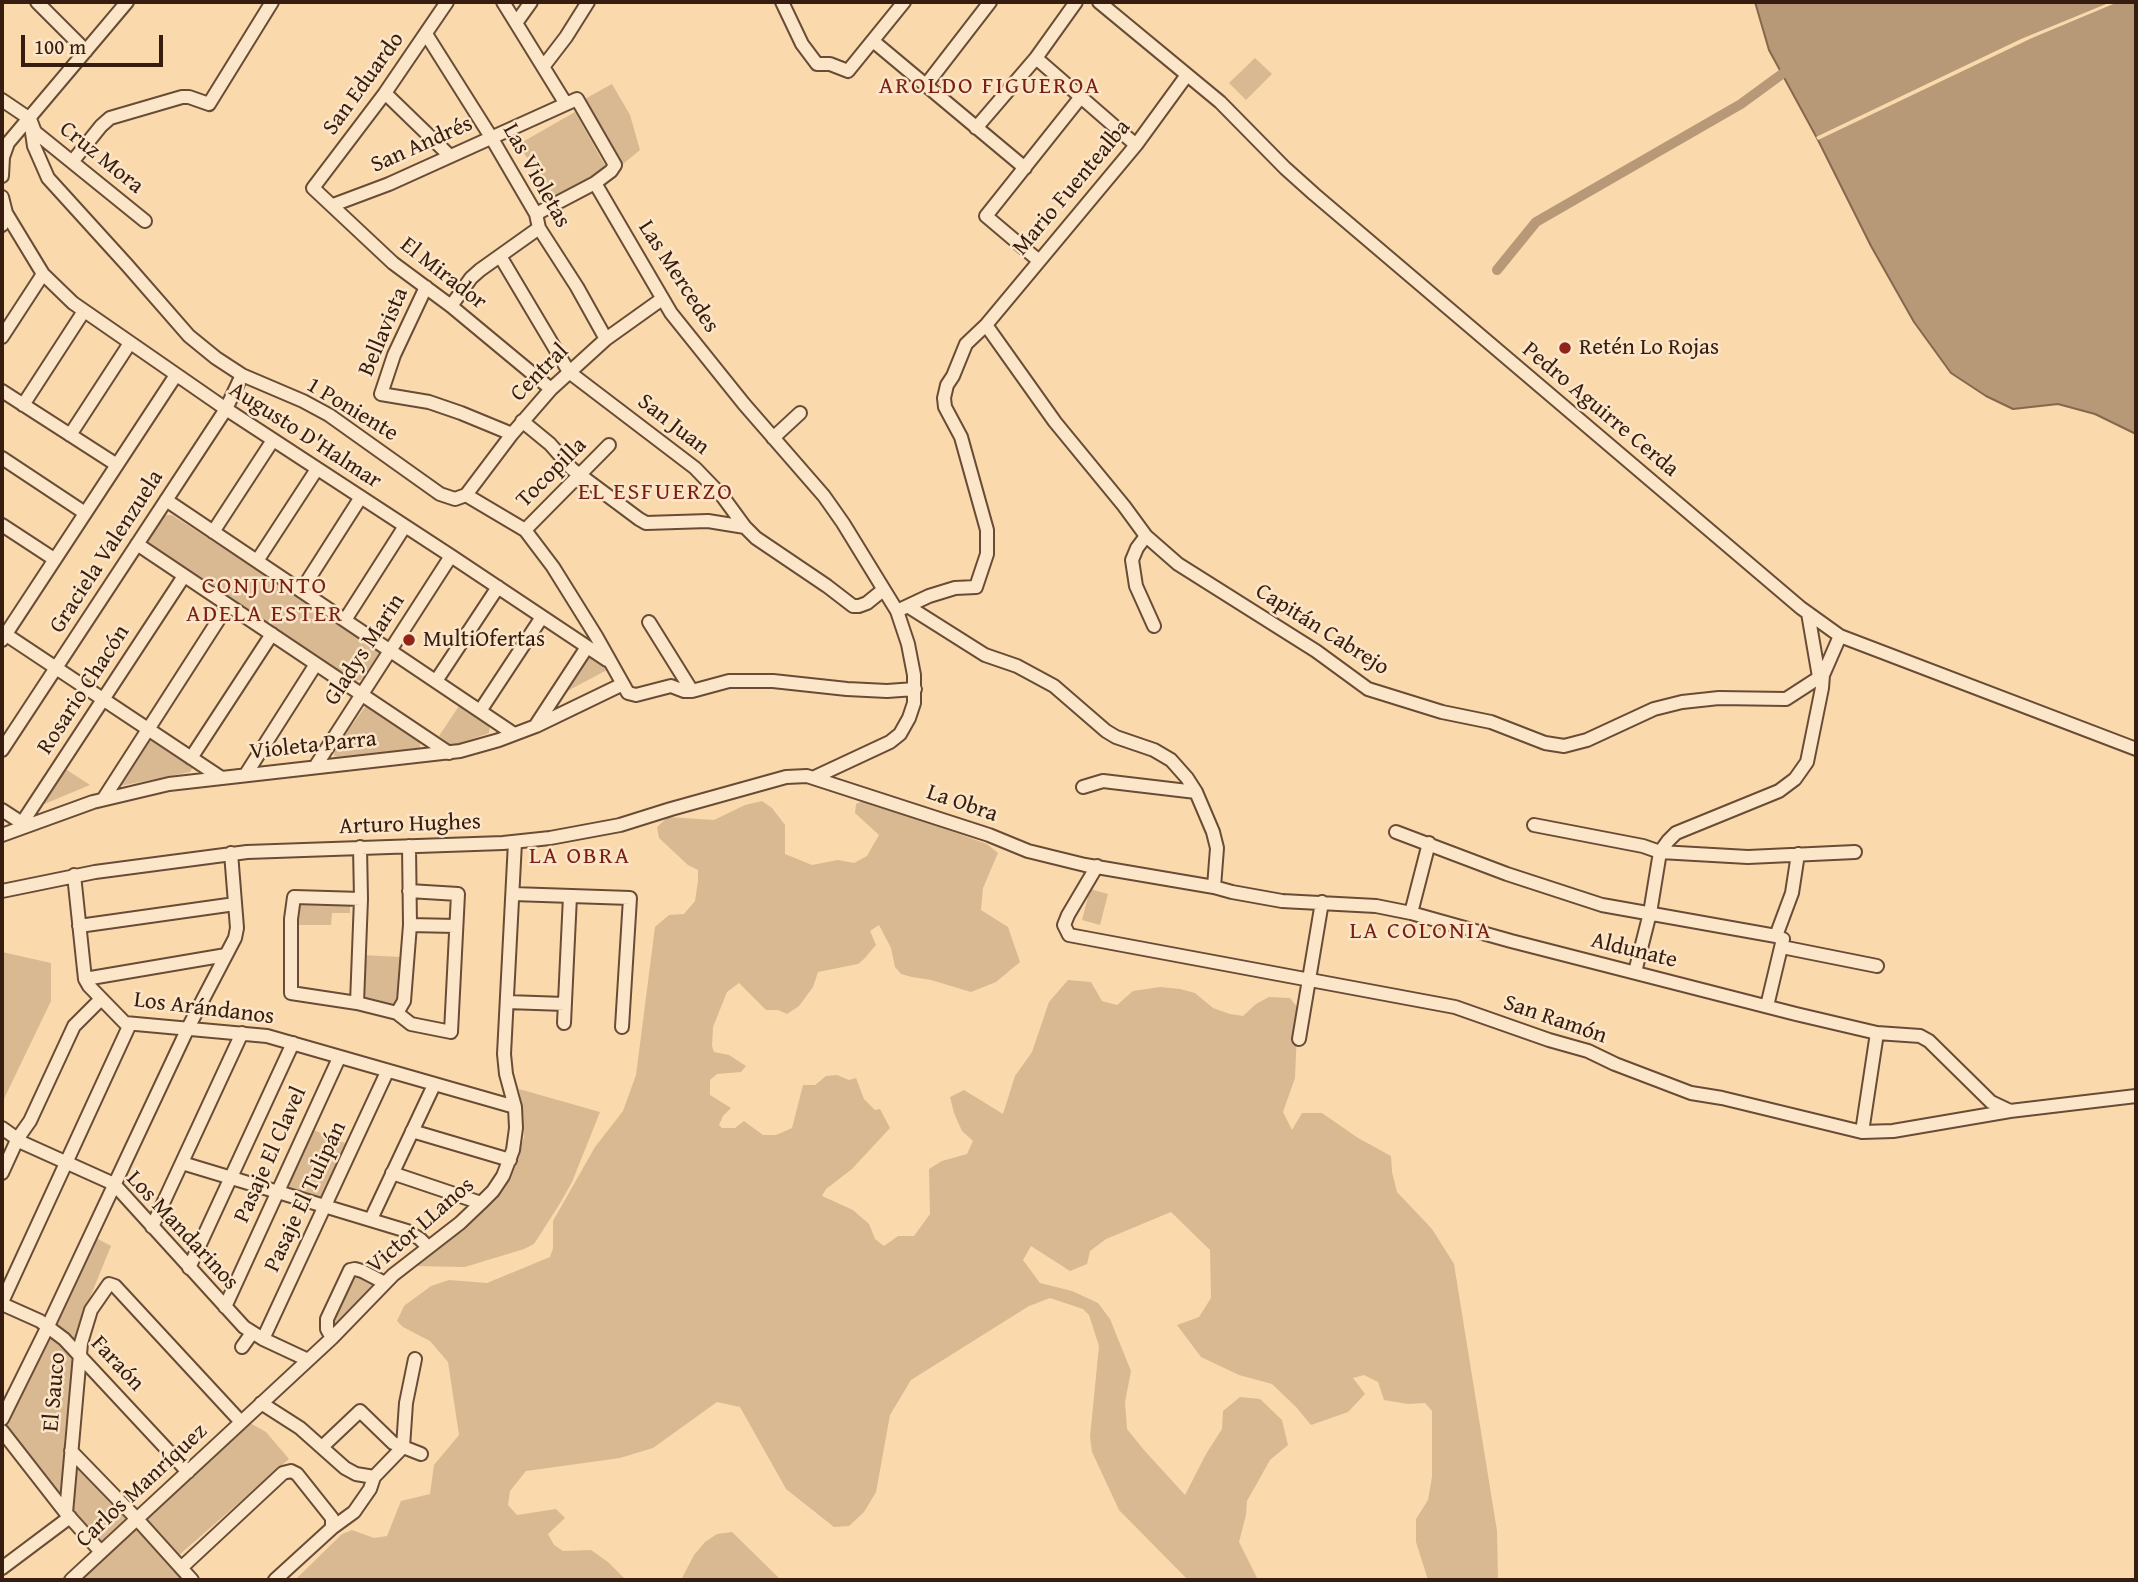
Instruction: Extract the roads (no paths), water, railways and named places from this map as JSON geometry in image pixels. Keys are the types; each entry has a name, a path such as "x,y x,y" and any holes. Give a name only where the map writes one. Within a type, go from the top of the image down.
{"street":[{"path":"37,2 86,51"},
{"path":"2,176 3,157 8,143 127,2"},
{"path":"72,162 110,118 182,97 209,104 272,2"},
{"name":"San Eduardo","path":"313,188 386,93 447,2"},
{"path":"503,2 566,104 577,99 615,165 595,183 536,214"},
{"path":"516,23 531,2"},
{"path":"543,67 588,2"},
{"path":"782,2 803,44 817,64 830,64 848,71 904,2"},
{"path":"926,85 990,2"},
{"path":"976,128 1036,58 1076,2"},
{"name":"Pedro Aguirre Cerda","path":"1099,2 1220,102 1314,194 1808,613 1840,636 2136,749"},
{"name":"Las Violetas","path":"426,34 491,137 536,214 540,228 606,339"},
{"path":"873,41 1025,168"},
{"path":"1036,58 1136,145"},
{"name":"Mario Fuentealba","path":"903,609 929,596 955,588 976,587 987,554 987,530 961,437 945,407 944,398 965,344 986,325 1136,145 1187,75"},
{"path":"386,93 450,156"},
{"path":"1038,260 986,216 1080,98"},
{"name":"Cruz Mora","path":"2,100 30,119 35,132 145,221"},
{"name":"San Andrés","path":"332,205 389,184 566,104"},
{"name":"1 Poniente","path":"30,119 36,154 54,186 189,337 242,375 329,415 440,494 455,499 466,495 525,530 553,567 623,684"},
{"name":"Las Mercedes","path":"595,183 671,313 824,496 884,590 903,609 985,655 1017,666 1054,686 1106,731 1163,754 1179,767 1207,815 1217,848 1214,887"},
{"name":"El Mirador","path":"313,188 393,263 451,306 551,389"},
{"name":"Augusto D'Halmar","path":"2,197 4,219 43,274 62,294 84,311 226,409 611,663"},
{"path":"451,306 471,278 540,228"},
{"name":"San Juan","path":"500,256 569,372 695,468 723,497 745,527 769,548 853,606 867,603 884,590"},
{"path":"2,337 43,274"},
{"name":"Bellavista","path":"426,287 394,355 381,394 429,402 461,412 512,434"},
{"name":"Central","path":"466,495 522,421 551,389 606,339 662,299"},
{"path":"23,405 84,311"},
{"name":"Capitán Cabrejo","path":"986,325 1055,422 1146,536 1178,564 1316,651 1368,689 1442,712 1491,722 1545,743 1564,746 1587,740 1654,709 1682,702 1719,698 1786,699 1821,676"},
{"path":"70,435 130,343"},
{"path":"176,374 3,636 220,776"},
{"name":"Graciela Valenzuela","path":"2,750 226,409 242,375"},
{"path":"2,391 117,465"},
{"path":"773,438 800,413"},
{"path":"522,421 540,435 572,469 646,523 708,521 745,527"},
{"path":"213,532 273,440"},
{"name":"Tocopilla","path":"525,530 609,445"},
{"path":"2,458 85,513"},
{"path":"257,561 317,469"},
{"path":"302,591 361,497"},
{"path":"166,500 514,734"},
{"path":"345,620 405,526"},
{"path":"3,529 54,559"},
{"path":"1146,536 1136,548 1132,560 1136,586 1154,626"},
{"path":"137,544 449,753"},
{"name":"Gladys Marin","path":"315,767 451,556"},
{"name":"Rosario Chacón","path":"22,825 184,576"},
{"path":"436,681 498,587"},
{"path":"104,798 228,605"},
{"path":"815,777 872,751 900,734 909,718 915,689 903,609"},
{"path":"1808,613 1821,676"},
{"path":"480,711 542,617"},
{"path":"649,622 692,691"},
{"path":"191,758 272,634"},
{"path":"1635,972 1650,913 1660,852 1676,833 1779,791 1795,779 1811,751 1821,676 1840,636"},
{"path":"536,726 587,648"},
{"path":"246,774 316,664"},
{"path":"623,684 628,693 636,695 671,686 684,676"},
{"path":"671,686 692,691 729,681 755,681 887,691 915,689"},
{"name":"Violeta Parra","path":"2,835 22,825 104,798 169,783 449,753 471,748 536,726 623,684"},
{"name":"Arturo Hughes","path":"2,891 74,876 231,853 515,842 608,828 786,777 815,777"},
{"name":"La Obra","path":"815,777 989,835 1028,851 1097,866"},
{"path":"1083,786 1103,782 1196,792"},
{"path":"2,810 22,825"},
{"path":"1534,825 1643,845 1660,852 1748,857 1855,852"},
{"path":"1396,832 1507,874 1602,905 1779,941 1877,966"},
{"name":"Victor LLanos","path":"241,1422 332,1338 385,1283 481,1203 498,1183 510,1160 515,1139 515,1107 504,1061 515,842"},
{"path":"1411,913 1429,843"},
{"path":"397,1013 404,1001 410,925 409,846"},
{"path":"357,1003 360,848"},
{"path":"2,1419 237,931 231,853"},
{"path":"1767,1006 1798,854"},
{"name":"Aldunate","path":"1097,866 1282,901 1377,906 1411,913 1511,941 1877,1033 1920,1036 1929,1041 1991,1102 2010,1111"},
{"name":"San Ramón","path":"1097,866 1064,925 1069,935 1455,1007 1588,1051 1691,1093 1862,1132 1893,1131 2010,1111"},
{"path":"74,876 85,979 226,955"},
{"path":"361,899 294,897 291,993 357,1003 397,1013 411,1024 451,1032 458,894 409,891"},
{"path":"513,894 630,898 622,1027"},
{"path":"564,1023 570,896"},
{"path":"1299,1039 1322,902"},
{"path":"79,926 235,904"},
{"path":"410,925 456,926"},
{"name":"Los Arándanos","path":"85,979 120,1019 130,1024 242,1033 293,1043 515,1107"},
{"path":"2,1173 18,1138 30,1121 74,1026 101,999"},
{"path":"507,1002 565,1004"},
{"path":"2,1303 130,1024"},
{"path":"152,1227 242,1033"},
{"path":"1862,1132 1877,1033"},
{"path":"189,1268 293,1043"},
{"name":"Pasaje El Clavel","path":"225,1307 339,1058"},
{"name":"Pasaje El Tulipán","path":"257,1336 325,1206 387,1072"},
{"path":"371,1219 434,1085"},
{"path":"2010,1111 2136,1096"},
{"name":"Los Mandarinos","path":"2,1128 23,1143 114,1184 225,1307 257,1336 308,1360"},
{"path":"412,1131 510,1160"},
{"path":"181,1163 371,1219 414,1235 428,1247"},
{"path":"393,1173 481,1203"},
{"path":"332,1338 327,1329 327,1319 350,1270 362,1271 385,1283"},
{"name":"El Sauco","path":"68,1515 80,1355 91,1310 105,1287 111,1284 241,1422"},
{"name":"Faraón","path":"2,1303 48,1326 64,1339 188,1472"},
{"path":"242,1347 257,1336"},
{"path":"275,1580 332,1528 354,1512 370,1489 374,1477 403,1447 406,1403 415,1359"},
{"path":"261,1403 300,1428 345,1468 356,1475 374,1477"},
{"path":"322,1447 360,1411 393,1443 421,1454"},
{"name":"Carlos Manríquez","path":"71,1580 241,1422"},
{"path":"2,1431 68,1515 101,1552"},
{"path":"71,1451 192,1580"},
{"path":"181,1567 283,1473 290,1471 297,1474 332,1518 332,1528"},
{"path":"2,1568 68,1515"}],"waterway":[{"path":"1497,270 1536,222 1741,104 1782,74"}],"place":[{"name":"Retén Lo Rojas","path":"1565,348"},
{"name":"MultiOfertas","path":"409,640"}],"district":[{"name":"AROLDO FIGUEROA","path":"990,87"},
{"name":"EL ESFUERZO","path":"656,493"},
{"name":"CONJUNTO ADELA ESTER","path":"265,601"},
{"name":"LA OBRA","path":"580,857"},
{"name":"LA COLONIA","path":"1421,932"}]}
